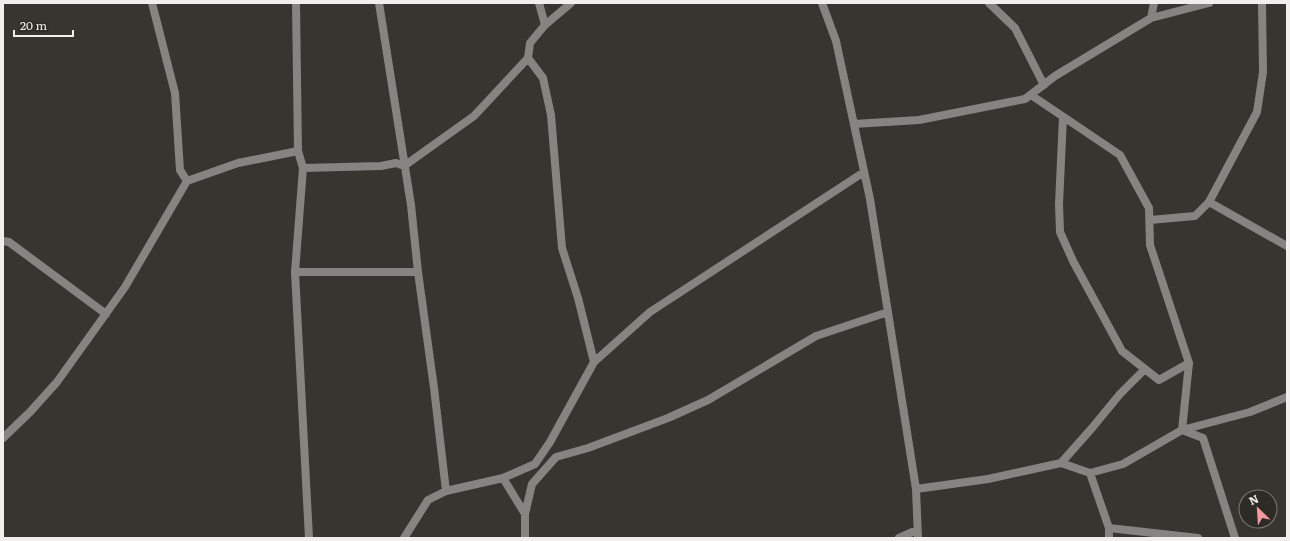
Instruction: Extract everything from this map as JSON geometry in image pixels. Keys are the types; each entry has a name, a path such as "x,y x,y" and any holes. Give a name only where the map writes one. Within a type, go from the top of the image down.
{"street":[{"path":"152,3 175,93 180,170 187,181"},
{"path":"296,3 298,151 303,168 295,272 309,538"},
{"path":"378,3 411,205 446,491"},
{"path":"539,3 545,25"},
{"path":"404,166 474,116 528,58 530,43 545,25 571,3"},
{"path":"822,3 836,41 870,199 916,490 917,534 899,538"},
{"path":"989,3 1015,28 1044,85"},
{"path":"1151,18 1154,3"},
{"path":"854,124 919,120 1025,99 1055,76 1151,18 1209,3"},
{"path":"1150,220 1195,216 1209,202 1257,112 1263,72 1262,3"},
{"path":"528,58 543,78 551,116 562,248 578,298 594,362"},
{"path":"1031,95 1120,155 1149,208 1150,245 1189,363 1182,430"},
{"path":"1063,116 1059,204 1060,232 1073,261 1122,351 1159,380 1189,363"},
{"path":"3,438 30,412 57,382 106,314 125,287 187,181 238,163 298,151"},
{"path":"303,168 381,166 396,163 404,166"},
{"path":"404,538 428,500 446,491 503,478 535,464 550,442 594,362 650,312 864,172"},
{"path":"1209,202 1287,246"},
{"path":"3,241 9,242 106,314"},
{"path":"295,272 418,272"},
{"path":"525,538 525,514 532,484 556,457 588,448 668,418 708,400 816,336 888,312"},
{"path":"1061,463 1120,394 1145,369"},
{"path":"916,490 988,479 1061,463 1090,473 1123,464 1182,430 1250,412 1287,397"},
{"path":"1182,430 1203,438 1236,538"},
{"path":"550,442 556,457"},
{"path":"1090,473 1109,528 1109,538"},
{"path":"503,478 525,514"},
{"path":"1109,528 1198,538"}]}
